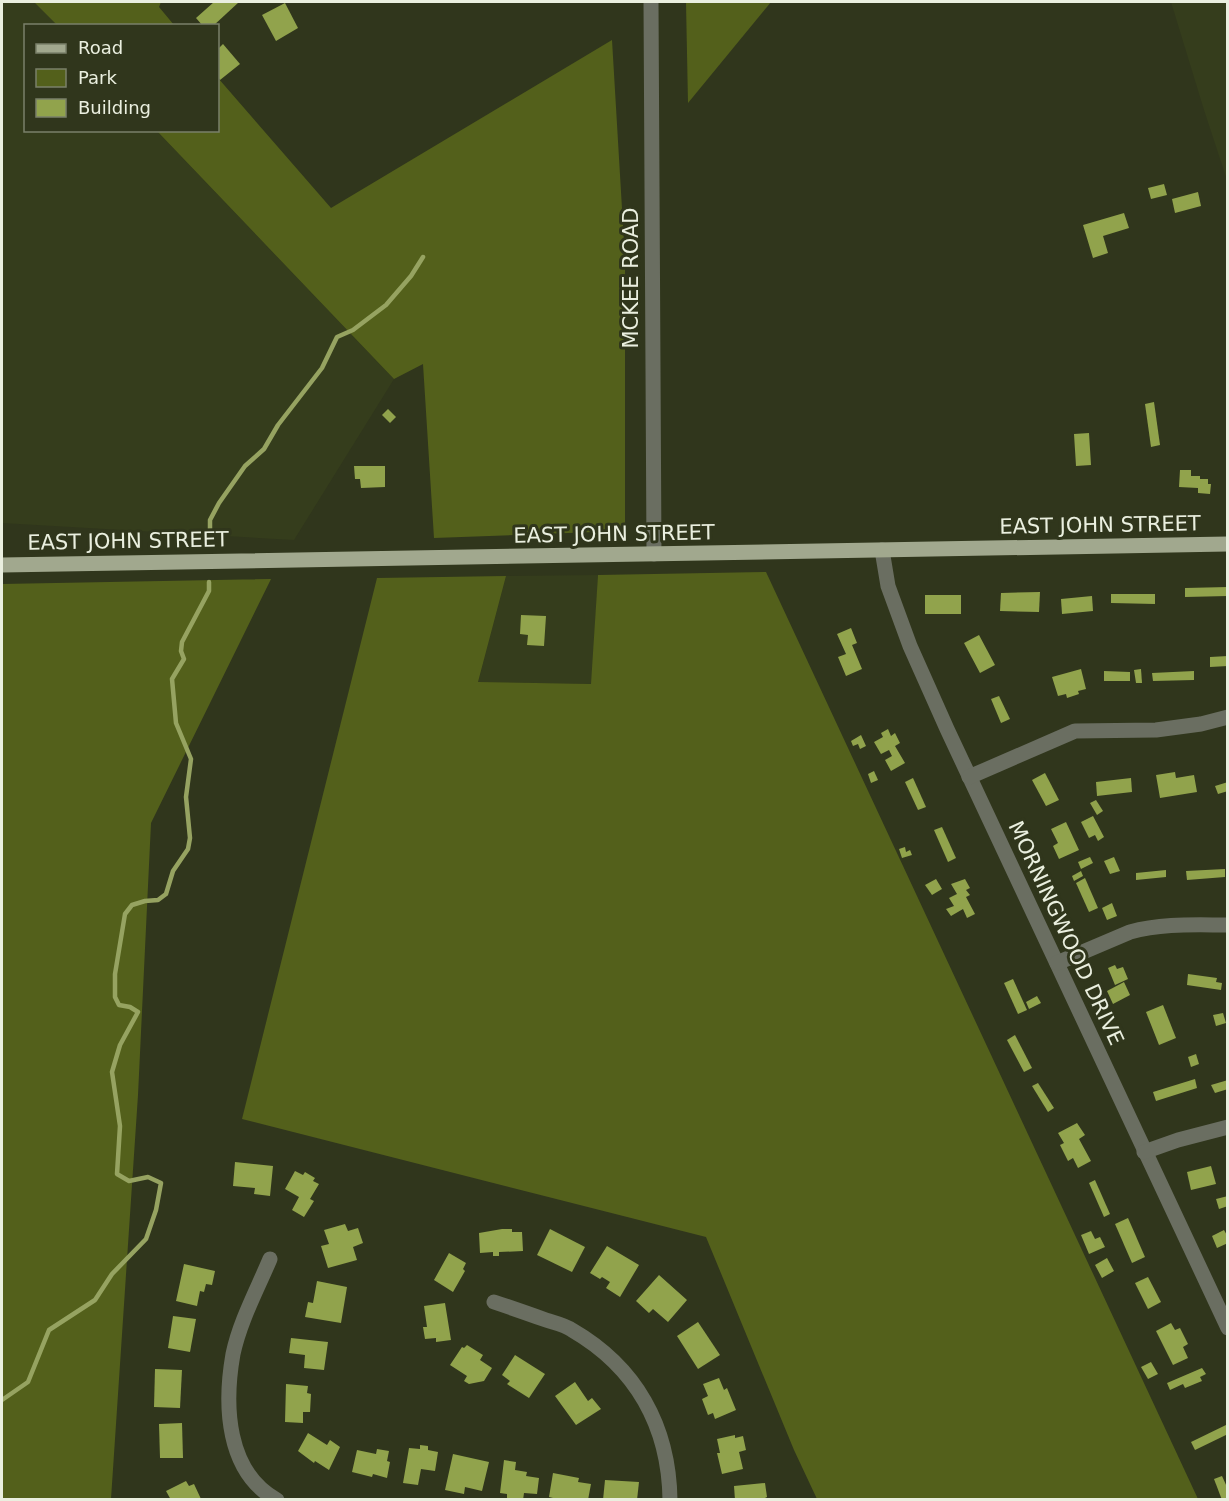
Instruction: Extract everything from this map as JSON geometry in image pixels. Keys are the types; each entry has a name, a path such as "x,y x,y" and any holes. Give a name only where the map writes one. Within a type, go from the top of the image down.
{"main road":[{"name":"EAST JOHN STREET","path":"2,565 1227,544"}],"street":[{"name":"MCKEE ROAD","path":"651,2 654,554"},
{"name":"MORNINGWOOD DRIVE","path":"882,550 888,586 910,646 1227,1328"},
{"path":"969,777 1075,731 1156,730 1201,724 1227,717"},
{"path":"1057,963 1142,928 1227,925"},
{"path":"1144,1152 1227,1127"},
{"path":"270,1259 245,1318 234,1354 230,1394 231,1431 241,1464 266,1494 277,1500"},
{"path":"494,1302 570,1328 609,1354 640,1391 661,1434 670,1486 670,1500"}],"shaded area":[{"path":"2,2 34,2 56,24 24,24 24,132 158,132 394,379 294,540 2,523"},
{"path":"1171,2 1227,2 1227,180 1204,110"},
{"path":"598,575 592,684 478,682 506,576"}],"green space":[{"path":"34,2 161,2 159,7 173,24 56,24"},
{"path":"686,2 771,2 688,103"},
{"path":"612,40 625,259 625,525 595,532 434,538 423,364 394,379 158,132 219,132 219,79 331,208"},
{"path":"766,572 1198,1499 817,1499 794,1450 706,1237 242,1119 377,578 506,576 478,682 591,684 598,575"},
{"path":"271,579 151,823 138,1095 111,1499 2,1499 2,584"}],"building":[{"path":"214,2 239,2 215,24 201,24 196,18"},
{"path":"285,3 298,28 276,41 262,15"},
{"path":"223,44 240,64 220,80 219,78 219,48"},
{"path":"1164,184 1167,195 1151,199 1148,188"},
{"path":"1198,192 1201,206 1175,213 1172,199"},
{"path":"1124,213 1129,228 1103,236 1108,253 1093,258 1083,225"},
{"path":"1154,402 1160,445 1151,447 1145,404"},
{"path":"388,409 396,417 390,423 382,415"},
{"path":"1089,433 1091,465 1076,466 1074,434"},
{"path":"354,466 385,466 385,487 361,488 360,479 355,479"},
{"path":"1180,470 1191,470 1191,476 1208,479 1208,484 1211,484 1210,494 1198,493 1198,488 1179,487"},
{"path":"1228,587 1228,596 1185,597 1185,588"},
{"path":"1040,592 1039,612 1000,611 1001,593"},
{"path":"1111,594 1155,594 1155,604 1111,603"},
{"path":"925,595 961,595 961,614 925,614"},
{"path":"1092,596 1093,611 1062,614 1061,599"},
{"path":"521,615 546,616 544,646 527,645 528,635 520,634"},
{"path":"851,628 857,643 852,645 862,669 846,676 838,657 846,654 837,634"},
{"path":"979,635 995,665 980,673 964,643"},
{"path":"1228,656 1228,666 1210,667 1210,657"},
{"path":"1081,669 1086,689 1067,698 1066,694 1058,696 1052,677"},
{"path":"1141,669 1142,683 1136,683 1134,670"},
{"path":"1104,671 1130,672 1130,681 1104,681"},
{"path":"1194,671 1194,680 1153,681 1152,673"},
{"path":"999,696 1010,719 1001,723 991,699"},
{"path":"888,729 891,736 895,733 900,743 895,746 905,763 891,771 885,760 892,756 889,750 881,754 874,742 883,737 881,733"},
{"path":"861,735 866,746 860,749 858,744 853,746 851,741"},
{"path":"874,771 878,780 871,783 868,774"},
{"path":"1175,772 1176,778 1194,775 1197,792 1160,798 1156,775"},
{"path":"1045,773 1059,800 1046,806 1032,780"},
{"path":"913,778 926,807 918,810 905,782"},
{"path":"1131,778 1132,792 1097,796 1096,782"},
{"path":"1228,782 1228,791 1218,794 1215,786"},
{"path":"1096,800 1103,811 1097,815 1090,803"},
{"path":"1093,816 1104,837 1098,841 1095,835 1089,838 1081,822"},
{"path":"1066,822 1079,850 1059,859 1053,846 1058,843 1051,829"},
{"path":"942,827 956,858 948,862 934,830"},
{"path":"905,847 906,852 910,850 912,855 902,858 899,849"},
{"path":"1090,857 1093,863 1081,869 1078,862"},
{"path":"1114,857 1120,871 1110,874 1104,861"},
{"path":"1225,869 1225,877 1187,880 1186,871"},
{"path":"1166,870 1166,877 1136,880 1136,873"},
{"path":"1081,871 1083,876 1074,881 1072,876"},
{"path":"1085,878 1098,908 1089,912 1076,883"},
{"path":"936,879 942,889 932,895 925,885"},
{"path":"965,879 970,888 966,890 970,895 966,897 975,914 967,918 963,909 951,916 946,909 954,906 949,898 957,894 951,884"},
{"path":"1112,903 1117,916 1107,920 1102,908"},
{"path":"1115,965 1117,969 1123,967 1128,979 1115,985 1108,968"},
{"path":"1188,974 1217,978 1216,982 1222,983 1221,990 1187,985"},
{"path":"1013,979 1027,1010 1018,1014 1004,983"},
{"path":"1124,982 1130,995 1113,1004 1107,991"},
{"path":"1037,996 1041,1003 1029,1009 1026,1002"},
{"path":"1163,1005 1176,1038 1159,1045 1146,1012"},
{"path":"1223,1013 1226,1023 1216,1026 1213,1015"},
{"path":"1015,1035 1032,1068 1024,1072 1007,1040"},
{"path":"1196,1054 1199,1064 1191,1067 1188,1057"},
{"path":"1195,1079 1197,1088 1156,1101 1153,1092"},
{"path":"1228,1080 1228,1089 1215,1093 1211,1085"},
{"path":"1038,1083 1054,1108 1048,1112 1032,1086"},
{"path":"1077,1123 1085,1135 1079,1139 1091,1161 1078,1168 1073,1158 1068,1161 1060,1145 1064,1143 1058,1133"},
{"path":"235,1162 273,1166 270,1196 254,1194 255,1188 233,1186"},
{"path":"1211,1166 1216,1184 1191,1190 1187,1172"},
{"path":"295,1171 303,1175 305,1172 315,1178 313,1181 319,1184 310,1199 314,1201 304,1217 292,1210 299,1197 285,1189"},
{"path":"1095,1180 1110,1214 1104,1217 1089,1183"},
{"path":"1228,1196 1228,1206 1219,1209 1216,1199"},
{"path":"1128,1218 1145,1257 1132,1263 1115,1224"},
{"path":"345,1224 348,1231 358,1228 363,1243 353,1247 357,1260 328,1268 321,1246 329,1244 324,1230"},
{"path":"502,1229 522,1232 523,1251 499,1252 499,1256 493,1256 493,1252 480,1253 479,1233"},
{"path":"550,1229 585,1247 572,1272 537,1255"},
{"path":"1224,1230 1228,1243 1217,1248 1212,1236"},
{"path":"1091,1231 1095,1239 1100,1237 1105,1247 1089,1254 1081,1235"},
{"path":"607,1246 639,1265 620,1297 606,1288 610,1282 590,1273"},
{"path":"449,1253 466,1263 463,1269 465,1271 453,1292 434,1280"},
{"path":"1107,1258 1114,1271 1102,1278 1095,1265"},
{"path":"184,1264 215,1271 212,1285 206,1284 204,1292 200,1291 197,1306 176,1301"},
{"path":"659,1275 687,1300 668,1322 653,1309 649,1313 636,1301"},
{"path":"1148,1277 1161,1302 1148,1309 1135,1283"},
{"path":"317,1281 347,1287 341,1323 305,1317 308,1302 313,1303"},
{"path":"445,1303 451,1340 436,1342 436,1338 425,1339 423,1327 427,1327 424,1306"},
{"path":"173,1316 196,1319 190,1352 168,1348"},
{"path":"698,1322 720,1355 698,1369 677,1336"},
{"path":"1171,1323 1175,1330 1180,1328 1188,1344 1183,1347 1188,1358 1173,1365 1156,1331"},
{"path":"291,1338 328,1342 324,1370 304,1368 305,1355 289,1353"},
{"path":"467,1345 483,1355 480,1360 492,1368 484,1381 469,1384 464,1381 467,1376 450,1365 462,1347"},
{"path":"515,1355 545,1374 529,1398 507,1384 510,1381 502,1375"},
{"path":"1151,1362 1158,1374 1148,1379 1141,1367"},
{"path":"1202,1368 1206,1374 1200,1377 1202,1381 1185,1388 1183,1384 1170,1390 1167,1383"},
{"path":"155,1369 182,1370 180,1408 154,1407"},
{"path":"719,1378 724,1390 727,1388 736,1410 715,1419 713,1413 708,1415 702,1399 708,1396 703,1384"},
{"path":"575,1382 588,1401 592,1398 601,1409 576,1425 555,1396"},
{"path":"286,1384 308,1386 307,1393 311,1394 310,1412 303,1412 303,1423 285,1422"},
{"path":"182,1423 183,1458 160,1458 159,1424"},
{"path":"1226,1425 1228,1434 1195,1450 1191,1442"},
{"path":"308,1433 327,1445 330,1440 340,1447 329,1470 315,1461 314,1463 298,1451"},
{"path":"735,1435 735,1438 743,1436 746,1450 739,1452 743,1469 722,1474 717,1453 720,1453 717,1439"},
{"path":"420,1445 428,1446 428,1450 438,1452 435,1471 421,1469 418,1485 403,1483 409,1448 420,1449"},
{"path":"377,1449 389,1451 387,1461 390,1462 387,1478 352,1472 357,1450 376,1454"},
{"path":"453,1454 489,1462 482,1491 465,1487 464,1494 445,1490"},
{"path":"504,1460 516,1462 515,1470 527,1472 526,1476 539,1478 537,1494 524,1493 523,1500 521,1500 507,1498 507,1494 500,1493"},
{"path":"553,1473 579,1478 578,1482 591,1484 588,1500 561,1500 549,1497"},
{"path":"1222,1476 1227,1487 1228,1500 1222,1500 1214,1479"},
{"path":"605,1480 639,1482 637,1500 603,1500"},
{"path":"186,1481 189,1486 194,1484 201,1499 171,1500 166,1491"},
{"path":"765,1483 767,1497 761,1500 735,1500 734,1486"}],"waterway":[{"path":"210,545 210,520 219,503 245,466 264,449 278,425 322,368 337,337 353,330 386,305 411,276 423,257"},
{"path":"2,1400 28,1382 49,1330 95,1300 112,1274 146,1239 156,1210 161,1183 148,1177 129,1181 117,1174 120,1126 112,1072 120,1045 138,1012 130,1007 119,1005 115,997 115,974 125,914 132,905 158,900 166,894 173,871 188,849 190,838 186,797 191,759 176,723 172,679 184,659 181,651 182,642 209,591 209,582"}]}
